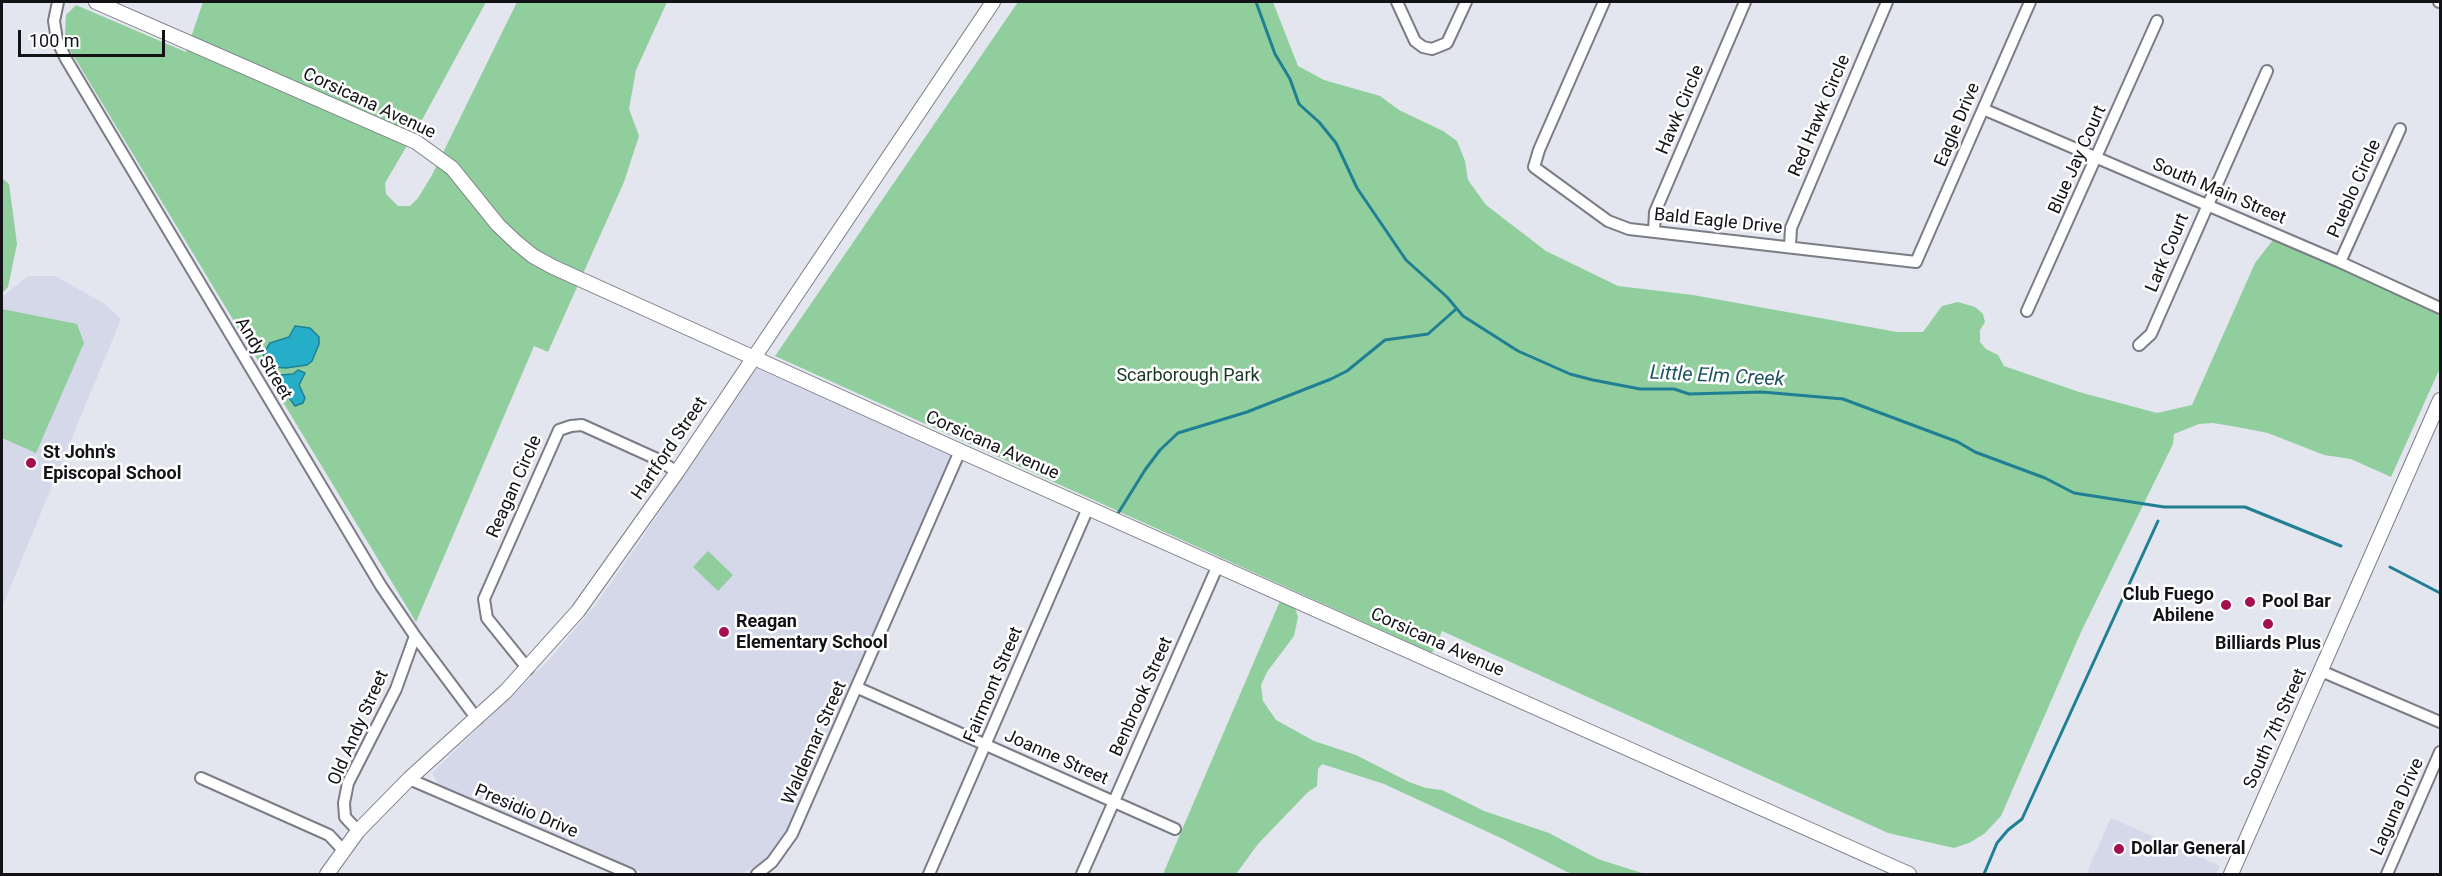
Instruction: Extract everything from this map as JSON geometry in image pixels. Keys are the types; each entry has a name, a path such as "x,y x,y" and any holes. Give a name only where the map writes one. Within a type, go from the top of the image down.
{"street":[{"name":"Andy Street","path":"58,2 54,21 57,40 66,59 381,586 477,719"},
{"name":"Corsicana Avenue","path":"96,2 416,142 452,168 498,225 533,256 960,452 1909,874"},
{"name":"Hartford Street","path":"327,874 358,831 528,669 578,611 677,472 993,2"},
{"path":"1397,2 1415,41 1432,50 1447,43 1466,2"},
{"name":"Bald Eagle Drive","path":"1604,2 1539,150 1534,167 1608,221 1629,229 1916,262"},
{"name":"Hawk Circle","path":"1654,232 1655,212 1745,2"},
{"name":"Red Hawk Circle","path":"1790,246 1791,228 1887,2"},
{"name":"Eagle Drive","path":"1916,262 2030,2"},
{"name":"Blue Jay Court","path":"2027,311 2157,21"},
{"name":"Lark Court","path":"2139,345 2151,334 2267,71"},
{"name":"South Main Street","path":"1983,109 2340,262 2440,308"},
{"name":"Pueblo Circle","path":"2340,262 2400,129"},
{"name":"South 7th Street","path":"2231,874 2440,400"},
{"name":"Reagan Circle","path":"528,669 487,618 484,599 559,430 582,425 657,459 677,472"},
{"name":"Waldemar Street","path":"757,874 772,862 792,834 960,452"},
{"name":"Fairmont Street","path":"929,874 1088,508"},
{"name":"Benbrook Street","path":"1082,874 1218,565"},
{"name":"Old Andy Street","path":"358,831 345,817 344,803 348,783 396,689 415,636"},
{"path":"2321,672 2440,722"},
{"name":"Joanne Street","path":"858,688 1175,829"},
{"name":"Laguna Drive","path":"2387,874 2440,752"},
{"path":"201,778 329,835 343,850"},
{"name":"Presidio Drive","path":"410,779 630,874"}],"shaded area":[{"name":"St John's Episcopal School","path":"28,276 55,276 105,304 121,319 2,607 2,297"},
{"name":"Reagan Elementary School","path":"755,368 953,456 789,827 780,842 764,861 742,874 645,874 438,784 432,773 549,660 596,604"},
{"path":"2111,818 2220,866 2216,874 2086,874"}],"green space":[{"path":"203,2 486,2 385,183 386,194 398,206 410,206 418,198 432,175 517,2 667,2 636,70 629,109 639,136 624,182 548,352 534,346 416,622 70,50 65,35 66,15 76,5 186,52"},
{"name":"Scarborough Park","path":"1018,2 1273,2 1298,66 1324,80 1380,96 1399,110 1443,131 1457,141 1465,161 1468,180 1486,205 1546,251 1618,286 1693,295 1897,332 1923,332 1942,306 1958,302 1975,307 1983,314 1985,322 1980,330 1980,342 1986,349 1998,355 2004,366 2079,392 2157,413 2192,405 2255,263 2273,240 2387,289 2440,315 2440,368 2391,477 2351,459 2324,455 2268,433 2213,423 2199,424 2174,434 2173,444 2081,632 2001,816 1984,834 1969,843 1954,848 1888,833 1442,631 1432,653 775,356"},
{"path":"2,178 9,184 17,244 8,287 2,293"},
{"path":"2,309 77,324 84,343 36,453 2,438"},
{"path":"708,551 733,575 718,591 693,567"},
{"path":"1280,601 1295,608 1298,617 1294,636 1267,672 1261,685 1263,701 1276,720 1314,741 1356,755 1409,782 1426,788 1442,790 1484,811 1549,833 1598,859 1645,874 1567,872 1503,839 1384,784 1322,764 1318,769 1317,786 1308,792 1258,844 1236,874 1163,874"}],"water":[{"path":"295,326 310,328 319,337 319,344 312,361 307,365 273,367 263,358 265,351 270,343 289,337"},
{"path":"298,370 305,373 299,385 305,398 303,403 295,406 276,380 280,375 293,374"}],"waterway":[{"name":"Little Elm Creek","path":"1256,2 1275,54 1290,79 1299,104 1319,122 1336,143 1357,188 1406,260 1447,297 1463,316 1518,351 1570,374 1640,389 1674,389 1689,394 1762,392 1843,399 1958,442 1975,452 2045,478 2074,493 2164,507 2245,507 2341,546"},
{"path":"1117,515 1145,470 1160,450 1178,433 1247,412 1331,379 1347,371 1385,340 1428,334 1455,310"},
{"path":"1984,874 1997,843 2022,819 2158,521"},
{"name":"Little Elm Creek","path":"2390,567 2440,593"}],"place":[{"name":"St John's Episcopal School","path":"31,463"},
{"name":"Pool Bar","path":"2250,602"},
{"name":"Club Fuego Abilene","path":"2226,605"},
{"name":"Billiards Plus","path":"2268,624"},
{"name":"Reagan Elementary School","path":"724,632"},
{"name":"Dollar General","path":"2119,849"}]}
